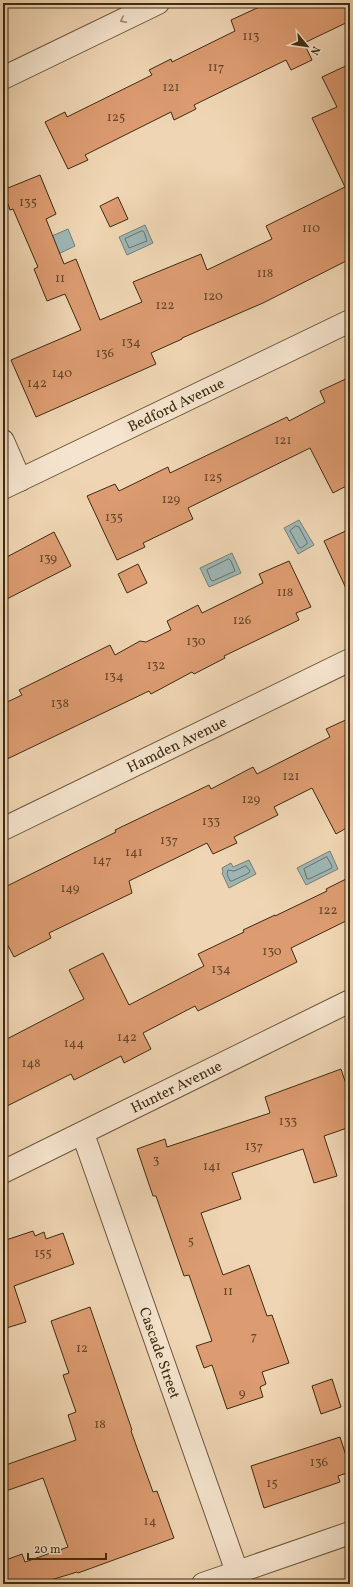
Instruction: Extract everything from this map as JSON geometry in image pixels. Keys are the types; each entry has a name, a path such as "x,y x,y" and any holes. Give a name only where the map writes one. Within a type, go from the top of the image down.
{"street":[{"path":"3,78 158,3"},
{"name":"Bedford Avenue","path":"11,484 350,321"},
{"path":"3,441 11,484"},
{"name":"Hamden Avenue","path":"3,829 350,660"},
{"name":"Hunter Avenue","path":"3,1172 83,1134 350,1001"},
{"name":"Cascade Street","path":"83,1134 237,1572"},
{"path":"203,1584 350,1533"}],"water":[{"path":"145,225 153,243 127,255 119,237"},
{"path":"68,229 75,246 46,260 38,242"},
{"path":"299,520 314,545 298,554 284,528"},
{"path":"232,553 241,573 209,587 200,568"},
{"path":"330,851 338,869 306,885 297,868"},
{"path":"249,860 256,874 229,888 222,873 222,868 231,863 233,867"}],"building":[{"path":"268,3 350,3 350,21 304,43 312,60 291,70 286,60 194,105 196,109 174,120 171,112 85,155 88,160 68,169 45,122 65,112 67,117 152,75 149,70 171,59 172,62 235,31 231,20"},
{"path":"350,64 350,259 263,303 151,353 156,364 36,417 11,360 81,330 65,294 47,301 34,269 38,267 13,209 10,210 3,190 40,175 56,214 46,219 64,264 76,259 100,320 142,302 133,282 201,254 207,270 272,239 266,226 345,187 312,118 337,107 322,77"},
{"path":"118,197 128,219 110,227 100,206"},
{"path":"350,377 350,484 333,493 310,448 188,508 193,519 143,543 145,547 117,560 87,496 115,484 119,491 168,467 170,473 287,417 289,421 325,402 320,391"},
{"path":"350,529 350,597 324,541"},
{"path":"54,532 71,566 3,601 3,559"},
{"path":"289,561 311,607 296,613 299,620 224,656 225,658 194,674 192,672 151,694 149,691 3,761 3,704 22,695 19,690 110,645 115,655 140,641 146,642 171,630 167,621 198,605 202,613 263,583 259,574"},
{"path":"138,564 147,583 127,593 118,574"},
{"path":"350,718 350,826 336,834 312,788 274,807 278,815 234,837 237,843 213,854 207,843 129,881 132,893 49,933 51,938 14,957 3,936 3,888 116,832 115,830 209,785 211,789 253,767 257,774 330,737 326,729"},
{"path":"350,877 350,919 291,948 297,962 198,1011 195,1006 143,1033 151,1049 124,1063 121,1056 74,1080 71,1074 3,1108 3,1041 84,999 69,970 103,953 129,1005 204,966 198,954 244,932 243,930 327,891 326,889"},
{"path":"341,1069 350,1096 350,1127 324,1136 337,1176 314,1183 303,1149 232,1173 241,1199 201,1213 223,1275 249,1265 267,1316 272,1315 289,1363 262,1372 266,1384 260,1387 263,1397 227,1409 212,1365 204,1368 196,1346 212,1341 189,1275 184,1276 156,1196 153,1196 137,1149 165,1139 167,1147 270,1113 265,1097"},
{"path":"33,1231 35,1236 44,1232 46,1239 63,1233 74,1264 14,1286 26,1322 3,1329 3,1241"},
{"path":"90,1307 153,1492 157,1491 174,1538 78,1573 77,1572 38,1584 3,1584 3,1561 22,1554 25,1562 68,1547 43,1478 3,1492 3,1466 76,1440 68,1415 76,1412 63,1375 69,1373 51,1321"},
{"path":"332,1379 341,1407 321,1414 312,1386"},
{"path":"340,1437 350,1472 338,1476 340,1482 264,1508 251,1466"}]}
